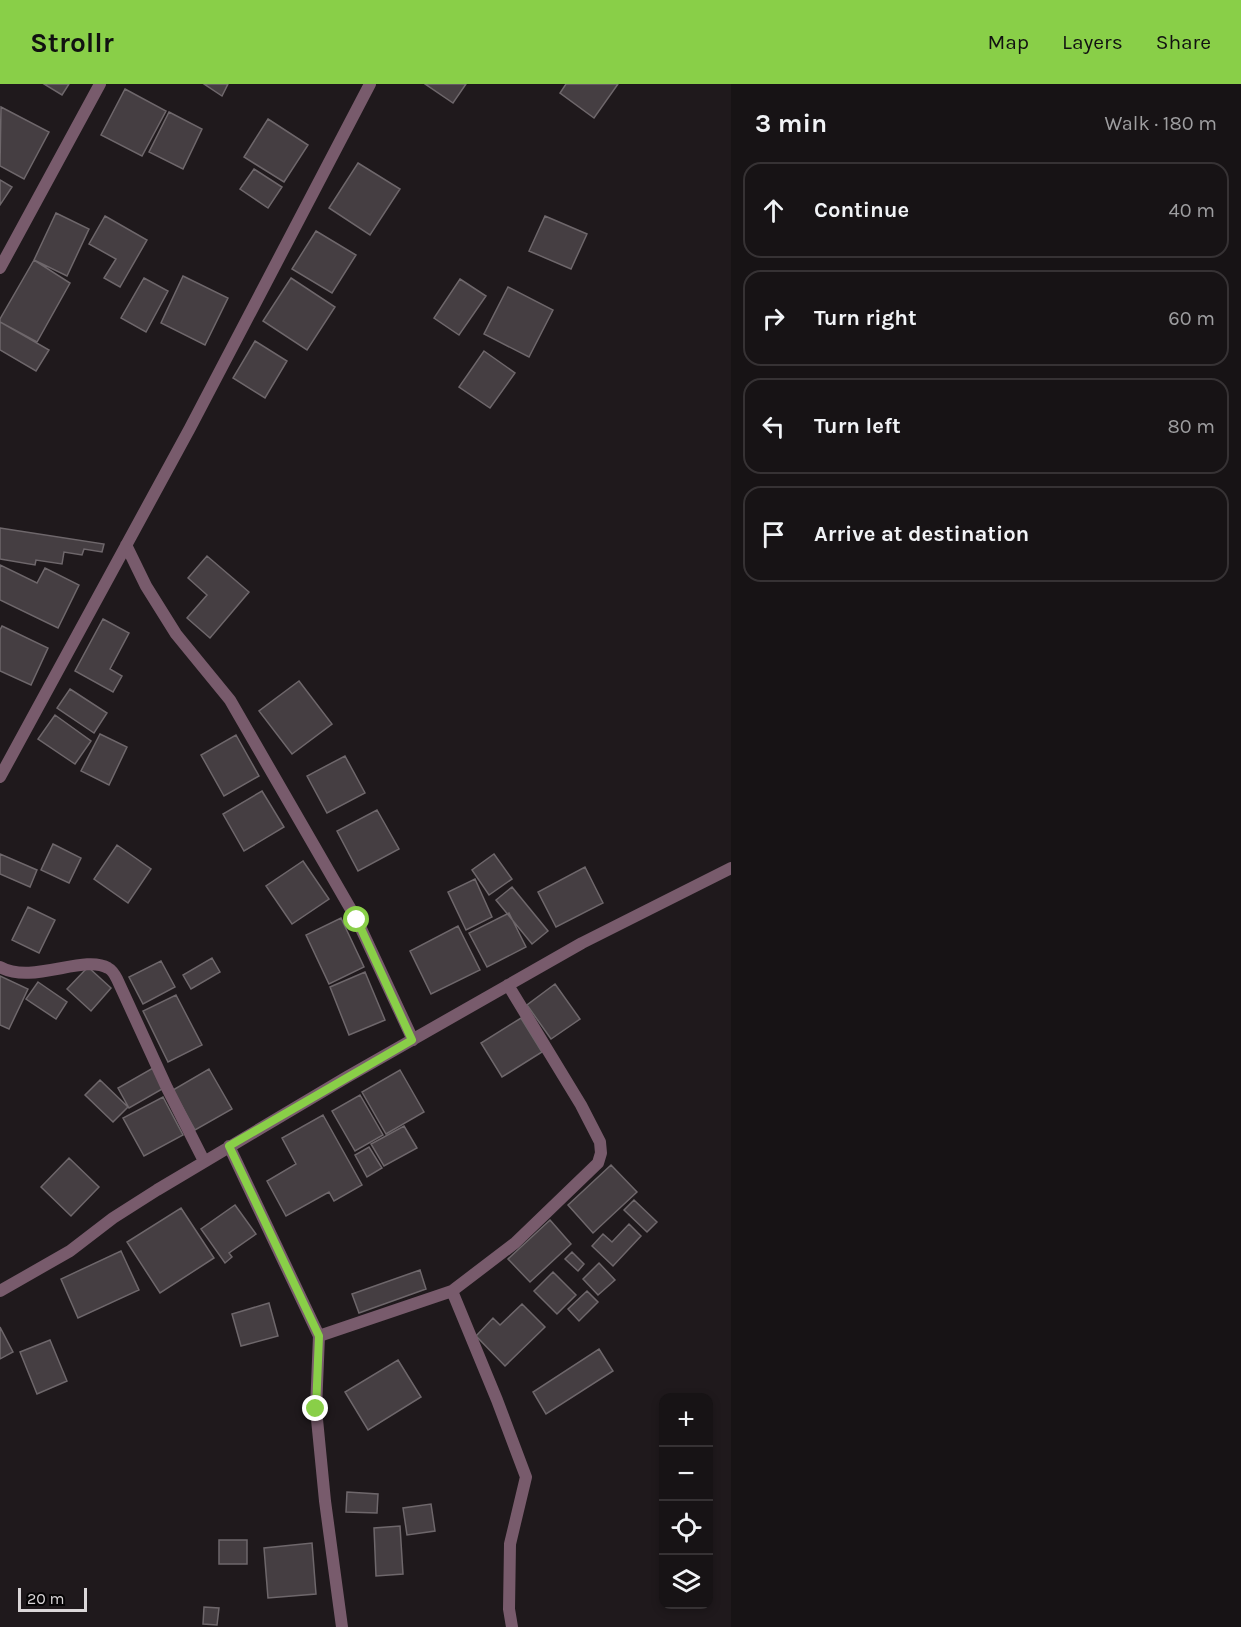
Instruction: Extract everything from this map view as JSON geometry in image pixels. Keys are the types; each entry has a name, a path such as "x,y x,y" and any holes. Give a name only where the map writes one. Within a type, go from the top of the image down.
{"street":[{"path":"0,268 100,84"},
{"path":"0,777 126,545 370,84"},
{"path":"126,545 146,586 176,633 230,700 357,920 412,1040"},
{"path":"0,1290 70,1251 113,1218 204,1161 412,1040 582,942 731,868"},
{"path":"0,967 8,972 34,973 95,964 109,968 117,979 167,1088 204,1161"},
{"path":"319,1336 452,1291 515,1243 598,1163 601,1154 600,1142 581,1105 508,986"},
{"path":"229,1146 319,1336 316,1409 342,1627"},
{"path":"452,1291 526,1477 510,1544 509,1609 512,1627"}],"building":[{"path":"44,84 69,84 62,95"},
{"path":"204,84 228,84 222,96"},
{"path":"425,84 466,84 453,103"},
{"path":"566,84 618,84 594,118 560,93"},
{"path":"125,89 166,111 142,156 101,135"},
{"path":"1,107 49,132 24,179 0,166"},
{"path":"169,112 202,129 183,169 149,152"},
{"path":"268,119 308,145 284,182 244,157"},
{"path":"358,163 400,189 370,235 329,208"},
{"path":"254,169 282,187 268,208 240,189"},
{"path":"0,180 12,187 0,205"},
{"path":"56,213 89,229 67,276 34,260"},
{"path":"105,216 147,240 120,287 104,278 116,259 89,244"},
{"path":"545,216 587,234 571,269 529,251"},
{"path":"316,231 356,255 332,293 292,269"},
{"path":"34,260 70,283 37,342 0,322"},
{"path":"183,276 228,298 205,345 161,323"},
{"path":"144,278 168,291 146,332 121,318"},
{"path":"291,278 335,307 307,350 263,321"},
{"path":"460,279 486,296 459,335 434,318"},
{"path":"508,287 553,310 529,357 484,334"},
{"path":"0,322 49,350 36,371 0,350"},
{"path":"255,341 287,361 265,398 233,378"},
{"path":"484,351 515,373 490,408 459,387"},
{"path":"0,528 104,544 102,552 84,549 82,555 64,552 62,564 36,560 35,565 0,559"},
{"path":"207,556 249,592 210,638 187,618 207,595 188,578"},
{"path":"0,565 37,583 45,568 79,585 58,628 0,600"},
{"path":"103,619 129,633 110,669 122,676 113,692 75,671"},
{"path":"2,626 48,648 31,685 0,671 0,630"},
{"path":"299,681 332,724 292,754 259,711"},
{"path":"70,689 107,713 94,733 57,708"},
{"path":"55,715 91,741 75,764 38,739"},
{"path":"100,734 127,747 109,785 81,771"},
{"path":"236,735 259,776 224,796 201,755"},
{"path":"345,756 365,793 327,813 307,776"},
{"path":"262,791 284,827 244,851 223,814"},
{"path":"377,810 399,849 358,871 337,831"},
{"path":"53,844 81,858 69,883 41,870"},
{"path":"117,845 151,869 128,903 94,879"},
{"path":"0,854 37,870 30,887 0,874"},
{"path":"494,854 512,879 489,895 472,870"},
{"path":"303,861 329,899 292,924 266,886"},
{"path":"585,867 603,903 556,927 538,892"},
{"path":"475,879 492,917 466,930 448,892"},
{"path":"512,887 548,931 532,944 496,900"},
{"path":"28,907 55,920 39,953 12,940"},
{"path":"509,913 526,947 487,967 469,933"},
{"path":"341,918 364,967 329,984 306,935"},
{"path":"458,926 480,970 431,994 410,951"},
{"path":"212,958 220,972 191,989 183,975"},
{"path":"161,961 175,987 143,1004 129,977"},
{"path":"88,967 111,988 91,1011 67,989"},
{"path":"365,972 385,1020 349,1035 330,987"},
{"path":"0,976 28,989 9,1029 0,1025"},
{"path":"38,982 67,1002 56,1019 26,999"},
{"path":"555,984 580,1019 551,1039 527,1005"},
{"path":"176,995 202,1045 168,1062 143,1011"},
{"path":"521,1018 542,1052 502,1077 481,1043"},
{"path":"153,1068 164,1088 129,1108 118,1088"},
{"path":"209,1069 232,1109 195,1130 173,1090"},
{"path":"400,1070 424,1112 386,1134 362,1092"},
{"path":"100,1080 128,1107 113,1122 85,1095"},
{"path":"360,1095 383,1135 355,1151 332,1111"},
{"path":"163,1097 183,1135 144,1156 123,1118"},
{"path":"323,1115 362,1185 334,1201 329,1192 286,1216 267,1181 296,1164 282,1138"},
{"path":"404,1126 417,1148 384,1166 371,1144"},
{"path":"369,1147 382,1168 367,1177 355,1155"},
{"path":"69,1158 99,1187 71,1216 41,1187"},
{"path":"611,1165 637,1192 593,1233 568,1205"},
{"path":"634,1200 657,1222 647,1232 624,1210"},
{"path":"235,1205 256,1234 229,1253 232,1257 225,1263 201,1229"},
{"path":"181,1208 214,1258 160,1293 127,1242"},
{"path":"550,1220 571,1244 530,1282 508,1259"},
{"path":"629,1224 641,1236 613,1266 592,1246 603,1234 612,1242"},
{"path":"121,1251 139,1290 78,1318 61,1279"},
{"path":"572,1252 584,1264 578,1271 565,1259"},
{"path":"599,1263 615,1280 598,1295 583,1279"},
{"path":"420,1270 426,1289 359,1313 352,1294"},
{"path":"553,1272 576,1295 557,1314 534,1291"},
{"path":"587,1291 598,1302 579,1321 568,1309"},
{"path":"269,1303 278,1336 241,1346 232,1314"},
{"path":"522,1304 545,1327 505,1366 476,1336 493,1318 500,1325"},
{"path":"0,1327 13,1352 0,1359"},
{"path":"50,1340 67,1381 37,1394 20,1352"},
{"path":"599,1349 613,1371 546,1414 533,1392"},
{"path":"398,1360 421,1397 368,1430 345,1392"},
{"path":"347,1492 378,1494 377,1513 346,1512"},
{"path":"431,1504 435,1531 407,1535 403,1508"},
{"path":"400,1526 403,1574 376,1576 374,1528"},
{"path":"219,1540 247,1540 247,1564 219,1564"},
{"path":"312,1543 316,1594 268,1598 264,1548"},
{"path":"204,1607 219,1608 217,1625 203,1624"}],"route":[{"path":"316,1409 319,1336 229,1146 412,1040 357,920"}]}
